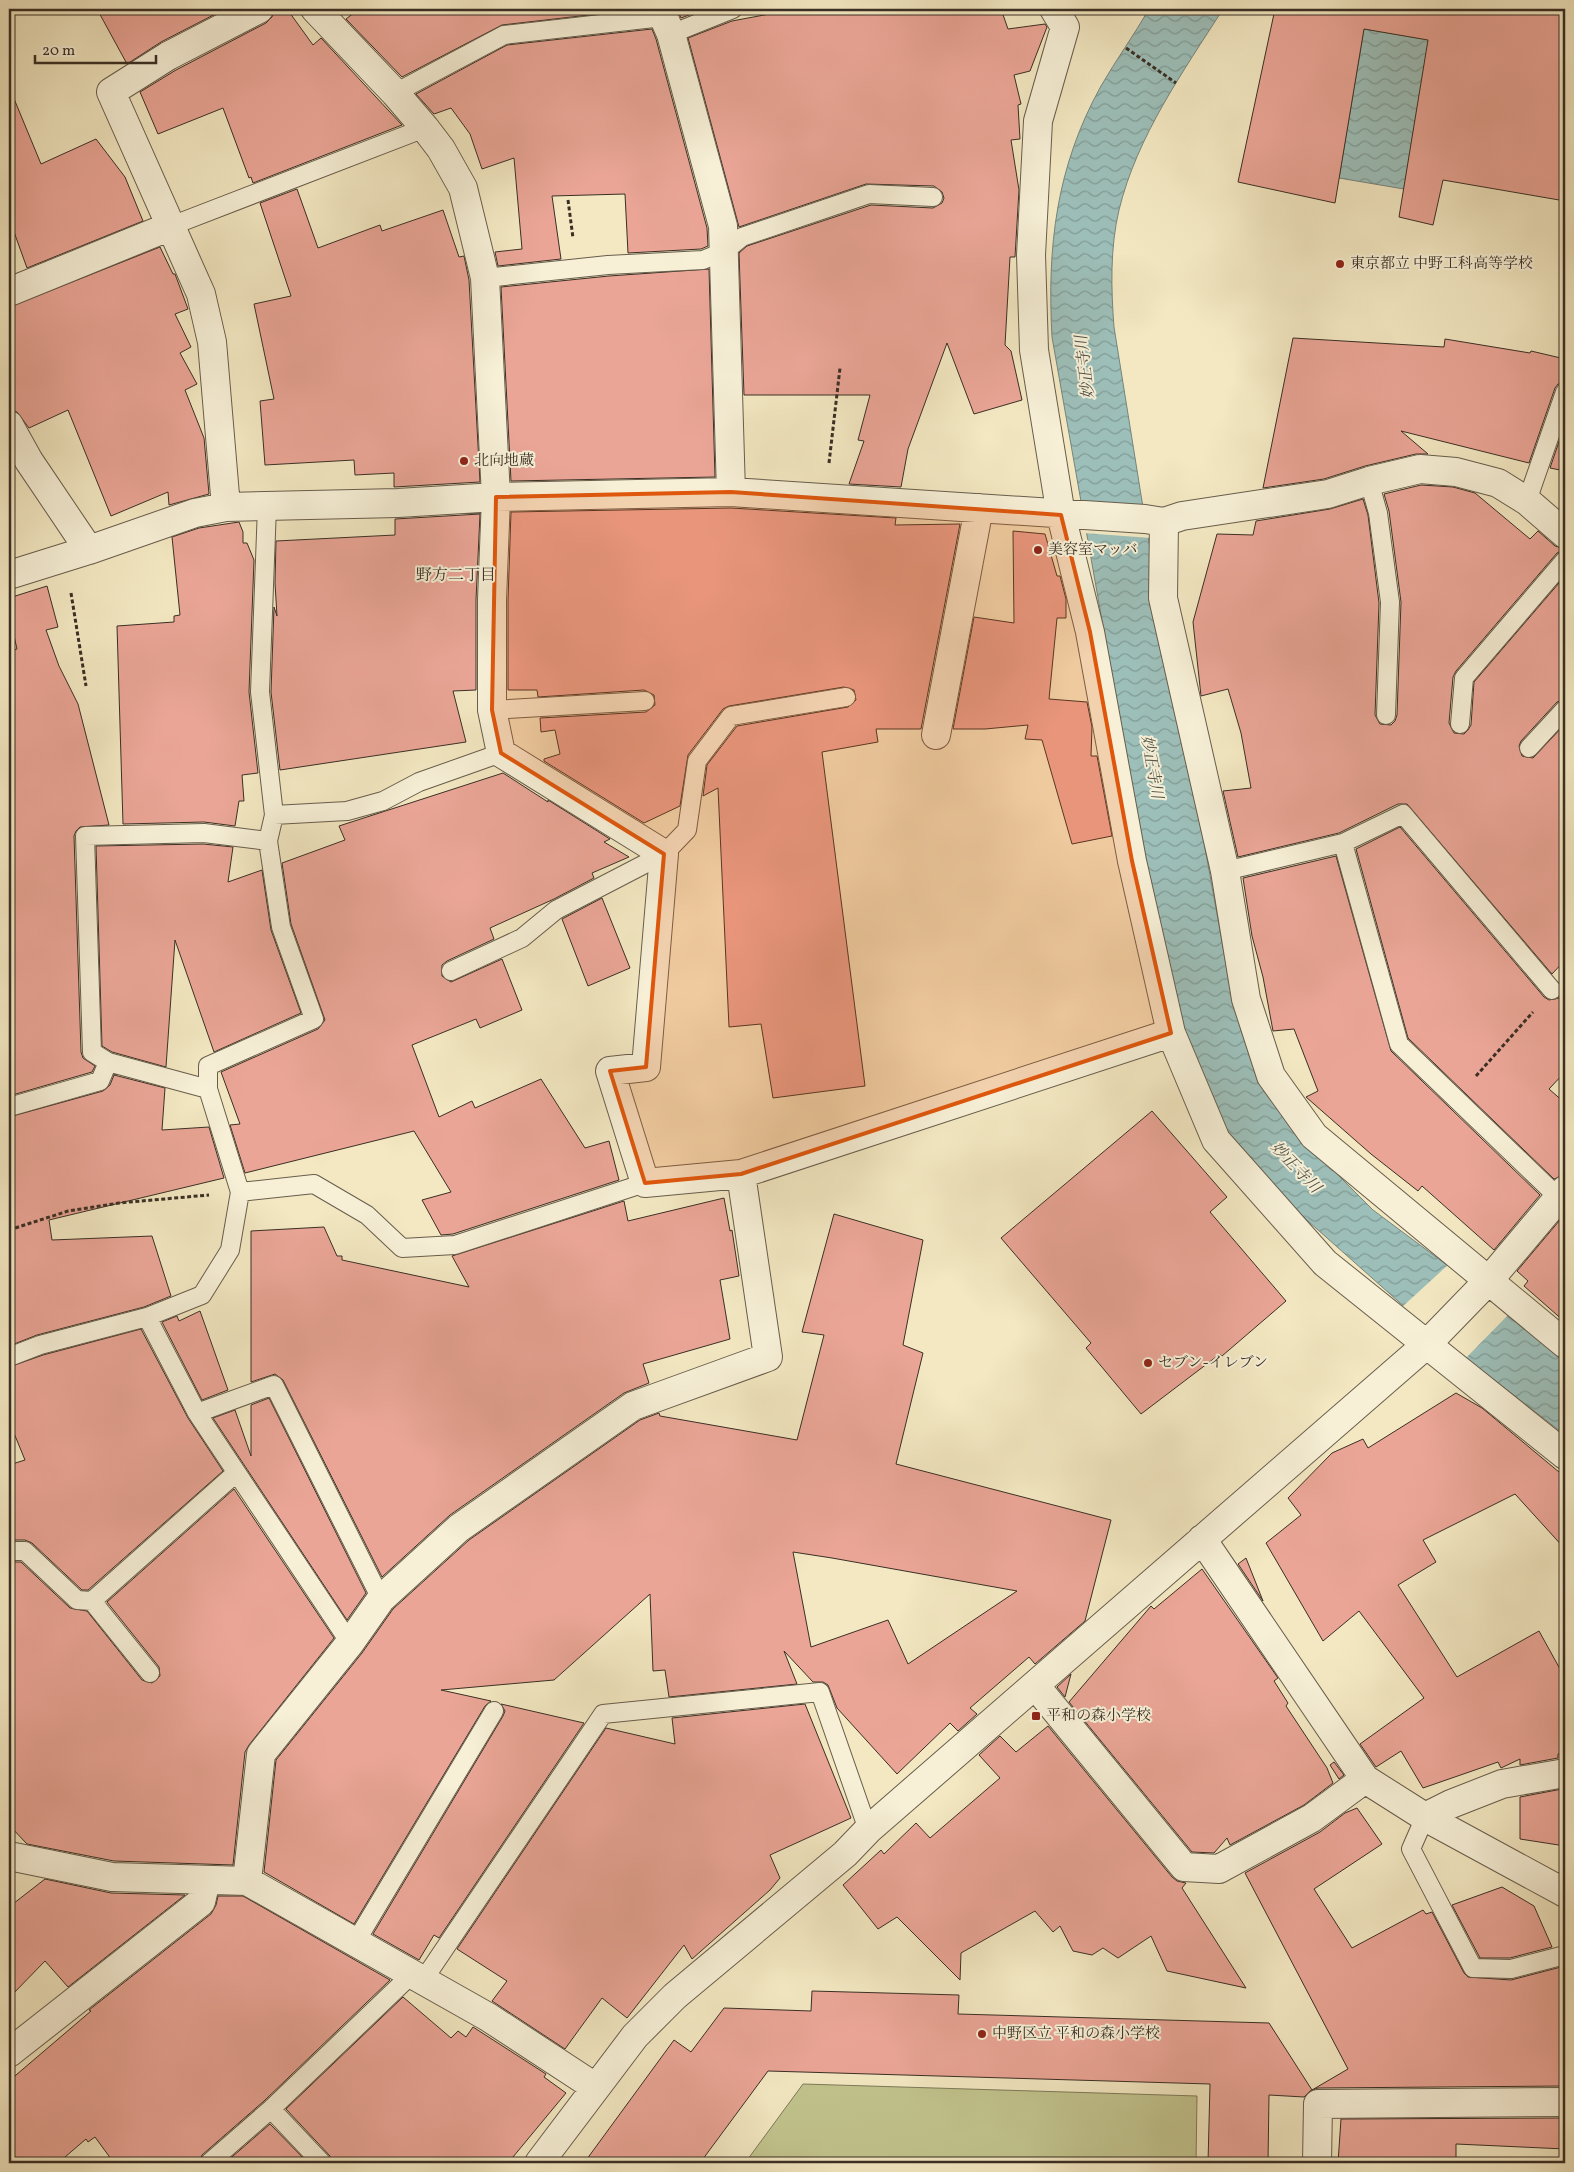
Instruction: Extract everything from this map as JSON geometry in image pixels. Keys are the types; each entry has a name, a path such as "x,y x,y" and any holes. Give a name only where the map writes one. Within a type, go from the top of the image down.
{"street":[{"path":"226,507 212,342 201,294 111,92 168,56 259,9"},
{"path":"315,9 395,93 425,128 441,149 463,188 485,278 496,498 492,710 500,753 664,854 646,1067 610,1071 646,1183 741,1174 1171,1033"},
{"path":"1054,9 1065,28 1038,121 1031,255 1034,350 1072,515 1090,632 1132,861 1171,1033 1216,1140 1325,1263 1431,1340 1565,1455"},
{"path":"665,20 724,226 731,492"},
{"path":"9,292 171,226"},
{"path":"9,425 77,554"},
{"path":"9,575 77,554 195,513 226,507 731,492 1154,521 1328,494 1369,481 1420,469 1456,472 1498,483 1527,501 1565,534"},
{"path":"936,736 979,508"},
{"path":"1154,521 1163,598 1225,871 1246,999 1271,1076 1314,1136 1484,1284 1565,1344"},
{"path":"246,1881 261,1754 350,1643 381,1599 459,1528 633,1406 768,1357 741,1174"},
{"path":"539,2163 635,2036 675,1996 845,1854 868,1830 1431,1340 1484,1284 1562,1194"},
{"path":"1202,1538 1365,1779 1425,1817 1565,1894"},
{"path":"1035,1684 1184,1867 1219,1869 1312,1818 1365,1779"},
{"path":"1425,1817 1450,1804 1502,1784 1565,1773"},
{"path":"9,1856 112,1877 246,1881 488,2017 595,2088"},
{"path":"9,2052 201,1902 206,1880"},
{"path":"1317,2163 1318,2104 1565,2102"}],"lane":[{"path":"395,93 504,35 665,20 733,9"},
{"path":"171,226 425,128"},
{"path":"485,278 703,260 725,251 742,237 869,194 933,197"},
{"path":"1527,501 1565,392"},
{"path":"1369,481 1378,513 1390,602 1386,714"},
{"path":"9,1358 40,1345 147,1317 202,1295 230,1250 240,1192 208,1089 208,1066 314,1019 281,927 268,841 274,814 260,692 267,507"},
{"path":"1460,724 1464,678 1565,560"},
{"path":"452,972 522,938 556,910 664,854 687,830 696,761 731,716 846,697"},
{"path":"492,710 645,701"},
{"path":"1528,748 1565,709"},
{"path":"274,814 347,811 383,802 419,782 500,753"},
{"path":"1225,871 1343,843 1403,814 1552,990"},
{"path":"208,1089 108,1062 92,1052 86,836 204,833 268,841"},
{"path":"1343,843 1399,1044 1456,1099 1562,1194"},
{"path":"9,1107 100,1081 108,1062"},
{"path":"240,1192 314,1184 367,1215 402,1248 455,1245 646,1183"},
{"path":"147,1317 197,1413 350,1643"},
{"path":"197,1413 274,1385 381,1599"},
{"path":"9,1552 24,1551 77,1600 92,1601 236,1473"},
{"path":"92,1601 150,1673"},
{"path":"209,2163 417,1978 603,1714 820,1692 868,1830"},
{"path":"355,1943 494,1711"},
{"path":"1425,1817 1412,1849 1473,1968 1511,1969 1565,1954"},
{"path":"270,2109 322,2163"}],"path":[{"path":"1126,48 1176,83"},
{"path":"568,200 578,269"},
{"path":"825,498 840,368"},
{"path":"77,554 86,686"},
{"path":"1456,1099 1552,990"},
{"path":"9,1230 68,1210 119,1203 240,1192"}],"highlighted area":[{"path":"731,492 1061,515 1090,632 1132,861 1171,1033 741,1174 645,1183 610,1071 646,1067 664,854 501,753 492,710 496,497"}],"green space":[{"path":"803,2084 1197,2096 1196,2163 745,2163"}],"water":[{"name":"妙正寺川","path":"1149,9 1223,9 1177,81 1149,130 1137,156 1127,183 1116,224 1112,283 1114,327 1146,526 1233,1001 1242,1033 1262,1084 1302,1139 1373,1210 1479,1289 1565,1358 1565,1435 1435,1334 1254,1173 1207,1104 1173,1023 1052,337 1051,304 1053,239 1064,177 1086,116 1101,86"},
{"path":"1364,29 1429,40 1404,189 1339,178"}],"pier":[{"path":"1077,501 1145,507 1151,538 1083,533"},
{"path":"1449,1264 1511,1312 1464,1360 1401,1308"}],"building":[{"path":"97,9 225,9 161,42 127,64"},
{"path":"274,9 287,9 313,45 321,38 402,125 253,183 251,177 249,178 223,108 158,134 140,92 176,70 266,23 272,17"},
{"path":"359,9 641,9 502,25 402,77 346,19"},
{"path":"677,9 705,9 681,18"},
{"path":"796,9 1001,9 1008,29 1045,24 1047,27 1030,71 1014,75 1021,104 1018,105 1020,139 1011,140 1019,190 1015,257 1010,257 1005,345 1011,351 1022,400 974,414 947,343 908,449 901,487 849,484 864,441 858,440 870,395 744,395 739,253 747,246 871,205 933,208 942,203 944,198 942,192 934,186 866,184 739,227 688,38 732,21"},
{"path":"1275,9 1565,9 1565,201 1443,180 1433,225 1399,217 1428,40 1364,29 1335,203 1238,182"},
{"path":"652,29 707,228 708,246 701,249 628,253 625,194 552,196 561,259 498,266 495,252 522,249 514,158 482,169 470,134 451,108 434,114 416,94 507,45"},
{"path":"9,89 41,164 96,139 125,177 143,221 27,268 9,218"},
{"path":"297,189 318,248 380,225 382,231 443,210 459,257 464,256 469,280 480,482 394,487 394,473 355,475 354,460 265,465 260,401 274,399 254,304 291,296 260,203"},
{"path":"160,247 173,274 175,274 188,309 175,314 191,347 180,353 197,384 185,390 204,438 209,494 169,505 168,492 111,516 68,410 29,428 17,412 9,409 9,307"},
{"path":"709,269 715,477 511,481 501,287 609,276"},
{"path":"1293,338 1444,347 1445,339 1530,353 1531,351 1565,359 1565,382 1558,384 1555,388 1529,463 1401,431 1428,454 1416,454 1365,466 1324,479 1263,488"},
{"path":"1565,424 1565,471 1550,468"},
{"path":"1421,485 1453,487 1475,493 1530,539 1538,531 1555,546 1565,549 1557,553 1456,671 1453,677 1449,723 1454,733 1464,734 1468,730 1471,725 1474,682 1565,576 1565,699 1557,702 1521,741 1519,746 1522,756 1533,758 1565,724 1565,960 1552,974 1407,804 1398,804 1339,833 1238,857 1223,791 1251,788 1241,733 1228,689 1201,696 1193,622 1217,534 1253,535 1256,521 1330,509 1363,499 1368,515 1379,603 1375,715 1380,724 1391,725 1397,715 1401,602 1389,511 1384,494"},
{"path":"731,508 896,518 895,525 960,524 921,729 876,729 878,742 822,752 865,1086 773,1098 761,1024 729,1027 718,788 703,796 707,765 737,726 848,707 856,700 854,690 844,687 729,706 723,709 688,755 680,806 644,823 544,761 544,759 560,754 555,730 541,732 540,718 646,712 655,705 654,695 644,690 538,697 537,690 508,690 508,600 511,512"},
{"path":"480,514 476,600 476,690 453,691 466,742 280,770 271,692 274,607 277,616 275,583 276,541 395,535 395,519"},
{"path":"239,522 243,532 243,543 247,543 254,560 249,692 258,773 242,775 244,801 239,801 235,826 204,822 123,824 117,626 174,622 174,616 180,615 172,537 199,528"},
{"path":"1013,531 1045,534 1057,576 1060,576 1066,599 1066,618 1057,618 1049,699 1087,702 1092,727 1091,756 1097,756 1112,836 1072,844 1042,740 1025,739 1028,725 985,729 953,729 974,617 1014,623"},
{"path":"47,586 58,627 46,630 59,666 78,704 109,825 80,827 74,836 81,1052 83,1058 95,1066 92,1072 9,1096 9,651 17,649 9,614 9,598"},
{"path":"503,773 610,839 604,842 629,857 592,873 594,878 554,899 490,928 494,939 442,965 442,976 451,982 502,959 522,1010 480,1028 476,1019 412,1045 439,1117 472,1101 475,1108 541,1079 585,1148 609,1141 619,1180 453,1234 441,1235 422,1200 451,1192 414,1131 245,1173 230,1125 240,1124 221,1072 318,1029 325,1020 291,924 282,863 345,840 339,826"},
{"path":"1400,827 1544,997 1549,1000 1559,998 1565,1004 1565,1072 1549,1089 1565,1103 1565,1175 1554,1179 1408,1038 1356,849"},
{"path":"203,844 233,847 228,882 262,870 271,930 301,1013 214,1052 175,940 166,1067 112,1052 102,1046 96,846"},
{"path":"1336,856 1391,1051 1540,1195 1494,1250 1422,1186 1418,1191 1371,1154 1306,1097 1318,1091 1294,1029 1273,1031 1263,977 1252,936 1243,878"},
{"path":"602,898 630,968 588,986 562,919"},
{"path":"114,1075 165,1088 162,1130 209,1127 224,1178 49,1220 52,1240 152,1236 171,1296 144,1307 37,1335 9,1346 9,1117 103,1091 110,1085"},
{"path":"1152,1111 1227,1197 1210,1212 1286,1301 1222,1356 1220,1354 1141,1414 1086,1348 1091,1343 1001,1238"},
{"path":"724,1198 730,1231 732,1230 739,1276 720,1280 730,1339 643,1364 649,1383 624,1393 450,1515 382,1577 283,1380 275,1374 251,1382 251,1231 324,1227 337,1256 342,1256 342,1260 469,1287 452,1256 624,1201 628,1221"},
{"path":"834,1214 923,1240 903,1345 923,1353 896,1464 1111,1520 1085,1621 1035,1664 1029,1657 970,1708 977,1714 958,1731 950,1723 897,1774 837,1708 828,1685 823,1682 813,1682 784,1651 797,1684 669,1697 665,1670 653,1671 650,1594 554,1680 441,1690 491,1701 485,1706 354,1924 264,1872 276,1760 362,1653 393,1609 469,1540 640,1420 659,1413 660,1416 797,1440 824,1335 802,1332","holes":["793,1552 1017,1591 908,1664 888,1620 811,1647"]},
{"path":"1565,1214 1565,1322 1524,1286 1528,1281 1517,1271"},
{"path":"200,1311 228,1390 202,1400 162,1322 177,1316 179,1321"},
{"path":"141,1329 188,1418 223,1471 88,1590 82,1590 32,1543 25,1540 9,1540 9,1465 25,1460 9,1421 9,1367 43,1355"},
{"path":"1456,1393 1482,1408 1565,1477 1565,1549 1515,1494 1423,1540 1436,1562 1398,1585 1457,1677 1539,1631 1565,1678 1565,1751 1558,1754 1558,1758 1520,1765 1520,1759 1501,1768 1498,1762 1423,1788 1401,1751 1376,1767 1360,1744 1424,1698 1359,1611 1323,1641 1266,1543 1301,1515 1288,1498 1332,1453 1363,1439 1368,1448"},
{"path":"269,1398 366,1593 347,1620 213,1418 235,1410 251,1456 251,1405"},
{"path":"234,1489 334,1638 245,1752 233,1865 114,1861 27,1844 9,1825 9,1562 21,1562 70,1608 87,1611 142,1680 152,1683 160,1676 159,1667 107,1602"},
{"path":"1246,1558 1263,1601 1238,1564"},
{"path":"1202,1569 1278,1678 1274,1681 1288,1703 1286,1706 1327,1768 1333,1783 1304,1805 1230,1845 1227,1838 1214,1853 1192,1852 1069,1702 1151,1606 1154,1609"},
{"path":"1071,1674 1065,1697 1057,1687"},
{"path":"501,1704 584,1723 439,1938 434,1935 419,1960 373,1934 503,1716 505,1711"},
{"path":"805,1704 851,1818 770,1855 780,1878 770,1890 692,1959 684,1945 627,2018 602,1998 565,2049 492,2001 507,1981 457,1949 606,1728 675,1744 672,1718"},
{"path":"1048,1726 1172,1877 1177,1881 1186,1883 1182,1888 1246,1988 1167,1971 1151,1936 1118,1958 1103,1948 1092,1955 1073,1951 1060,1926 1053,1932 1035,1911 961,1953 960,1980 897,1917 878,1929 843,1885 881,1850 884,1854 916,1823 930,1838 1000,1778 979,1755 1000,1736 1016,1752"},
{"path":"1334,1762 1344,1775 1339,1779 1330,1765"},
{"path":"1562,1789 1565,1846 1520,1839 1520,1797"},
{"path":"1357,1808 1382,1844 1314,1889 1352,1948 1423,1910 1426,1914 1432,1912 1464,1973 1468,1977 1511,1980 1561,1967 1565,1977 1565,2086 1318,2088 1310,2091 1304,2097 1269,2095 1268,2163 1208,2163 1210,2084 768,2071 700,2163 584,2163 674,2040 691,2052 724,2008 811,2011 812,1991 959,1995 958,2014 1269,2023 1312,2090 1348,2069 1245,1873 1320,1832 1345,1813"},
{"path":"45,1879 111,1893 185,1895 68,1987 45,1961 9,1998 9,1907"},
{"path":"1502,1887 1534,1906 1552,1947 1510,1958 1480,1958 1452,1905"},
{"path":"218,1896 243,1896 390,1980 264,2101 202,2155 199,2163 114,2163 95,2137 88,2142 86,2139 58,2163 9,2163 9,2081 91,2011 89,2010 211,1914"},
{"path":"403,1997 451,2038 458,2031 466,2037 473,2027 546,2074 544,2077 566,2093 508,2163 332,2163 330,2156 286,2109"},
{"path":"1565,2118 1565,2149 1456,2144 1456,2163 1338,2163 1341,2119"},
{"path":"270,2124 308,2163 225,2163"}],"place":[{"name":"東京都立 中野工科高等学校","path":"1340,264"},
{"name":"北向地蔵","path":"464,461"},
{"name":"美容室マッバ","path":"1038,550"},
{"name":"セブン-イレブン","path":"1148,1363"},
{"name":"平和の森小学校","path":"1036,1716"},
{"name":"中野区立 平和の森小学校","path":"982,2034"}],"district":[{"name":"野方二丁目","path":"456,576"}]}
